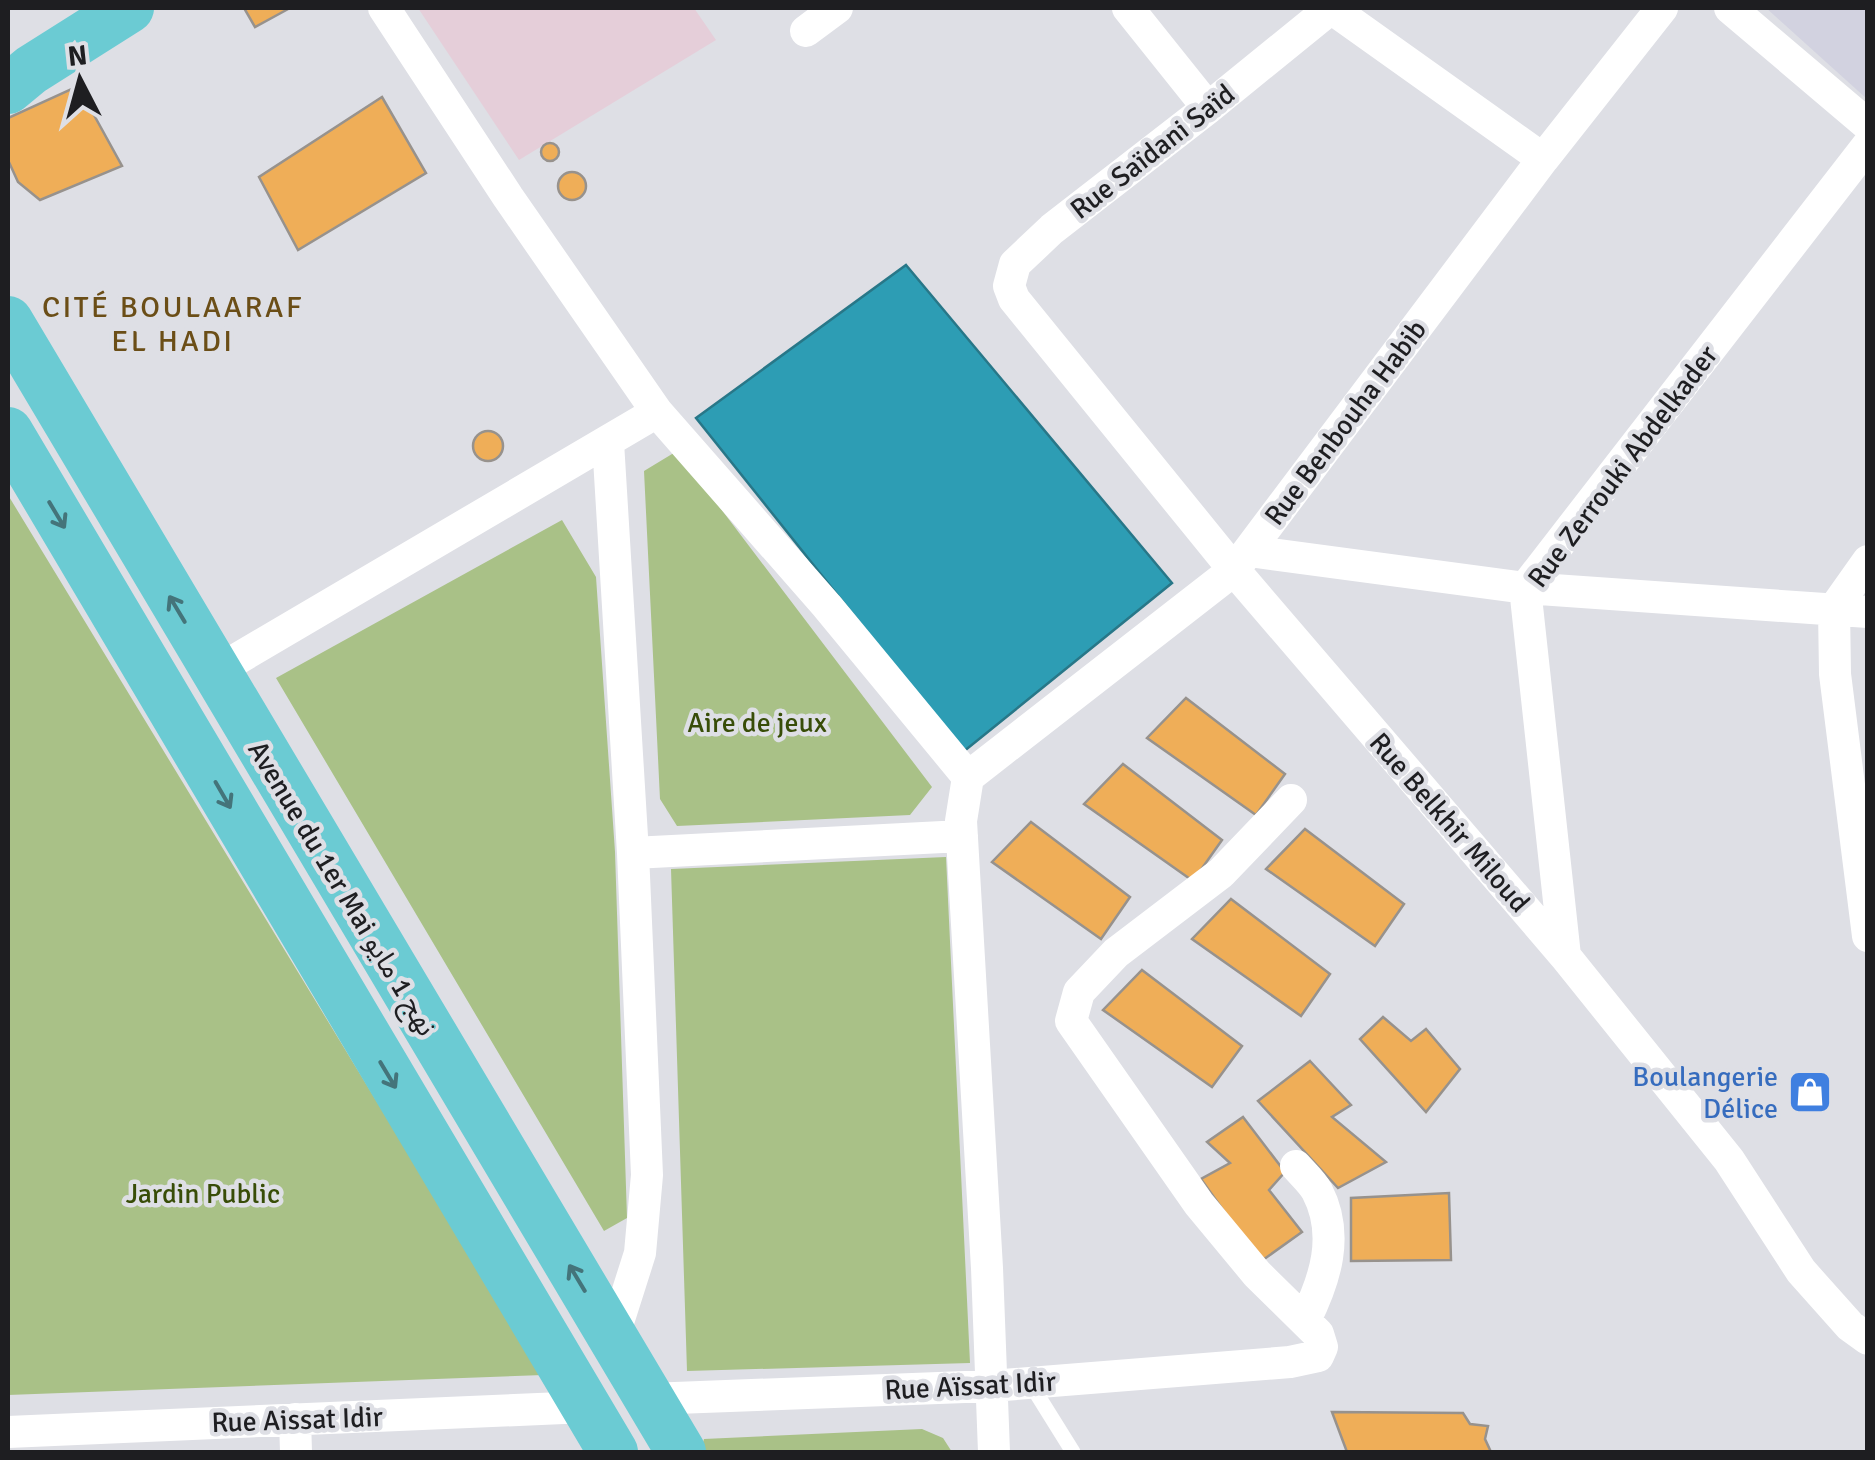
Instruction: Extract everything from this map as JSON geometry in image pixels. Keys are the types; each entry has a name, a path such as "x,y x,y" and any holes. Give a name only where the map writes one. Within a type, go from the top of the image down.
{"main road":[{"path":"8,54 83,8"},
{"path":"8,89 129,8"},
{"name":"Avenue du 1er Mai نهج 1 مايو","path":"8,321 681,1452"},
{"name":"Avenue du 1er Mai نهج 1 مايو","path":"8,432 612,1452"},
{"path":"586,1408 649,1399"}],"street":[{"path":"384,8 508,197 657,412 827,606 968,777 962,836 994,1452"},
{"path":"806,31 837,8"},
{"path":"1128,8 1208,108"},
{"path":"1331,8 1542,159"},
{"name":"Rue Saïdani Saïd","path":"1022,310 1009,286 1015,264 1052,229 1331,8"},
{"name":"Rue Benbouha Habib","path":"968,777 1241,560 1542,159 1662,8"},
{"path":"1730,8 1868,126"},
{"name":"Rue Zerrouki Abdelkader","path":"1566,956 1524,588 1868,145"},
{"name":"Rue Belkhir Miloud","path":"1022,310 1241,560 1729,1160 1801,1272 1850,1326 1868,1339"},
{"path":"215,672 657,412"},
{"path":"608,442 647,1175 640,1253 613,1338"},
{"path":"1241,560 1524,588 1868,612"},
{"path":"1868,562 1834,610 1835,674 1868,936"},
{"path":"1291,800 1221,873 1116,953 1079,992 1071,1021 1199,1204 1257,1274 1305,1320 1325,1280 1328,1246 1317,1190 1296,1166"},
{"path":"632,854 962,836"},
{"name":"Rue Aïssat Idir","path":"649,1399 990,1386 1290,1362 1318,1356 1322,1348 1318,1334 1305,1320"},
{"name":"Rue Aissat Idir","path":"8,1432 586,1408"},
{"path":"295,1420 296,1452"}],"lane":[{"path":"1030,1382 1073,1452"}],"shaded area":[{"path":"418,8 694,8 716,40 519,160"},
{"path":"1766,8 1867,8 1867,99"}],"green space":[{"name":"Aire de jeux","path":"677,451 932,787 910,815 677,826 660,799 644,471"},
{"name":"Jardin Public","path":"8,495 543,1375 8,1395"},
{"path":"562,520 596,577 615,852 627,1218 604,1231 276,678"},
{"path":"946,857 970,1363 687,1371 671,869"},
{"path":"922,1429 943,1438 952,1452 700,1452 704,1439"}],"water":[{"path":"906,265 1172,583 963,752 696,418"}],"building":[{"path":"244,8 290,8 255,27"},
{"path":"78,86 122,166 40,200 18,182 8,160 8,118"},
{"path":"382,97 426,173 298,250 259,177"},
{"path":"550,143 559,152 550,161 541,152"},
{"path":"572,172 582,176 586,186 582,196 572,200 562,196 558,186 562,176"},
{"path":"488,431 499,435 503,446 499,457 488,461 477,457 473,446 477,435"},
{"path":"1186,698 1285,774 1256,815 1147,738"},
{"path":"1123,764 1222,840 1193,881 1084,804"},
{"path":"1031,822 1130,897 1101,939 992,862"},
{"path":"1305,829 1404,904 1375,946 1266,869"},
{"path":"1231,899 1330,974 1301,1016 1192,939"},
{"path":"1142,970 1242,1046 1212,1087 1103,1010"},
{"path":"1383,1017 1411,1041 1426,1029 1460,1069 1426,1112 1360,1039"},
{"path":"1310,1061 1351,1105 1332,1117 1386,1162 1338,1188 1258,1101"},
{"path":"1243,1117 1285,1172 1269,1190 1302,1232 1260,1262 1201,1179 1230,1163 1207,1142"},
{"path":"1449,1193 1451,1260 1351,1261 1351,1198"},
{"path":"1332,1412 1463,1413 1470,1424 1488,1426 1485,1439 1491,1452 1347,1452"}],"place":[{"name":"Boulangerie Délice","path":"1810,1092"}],"district":[{"name":"CITÉ BOULAARAF EL HADI","path":"173,324"}]}
